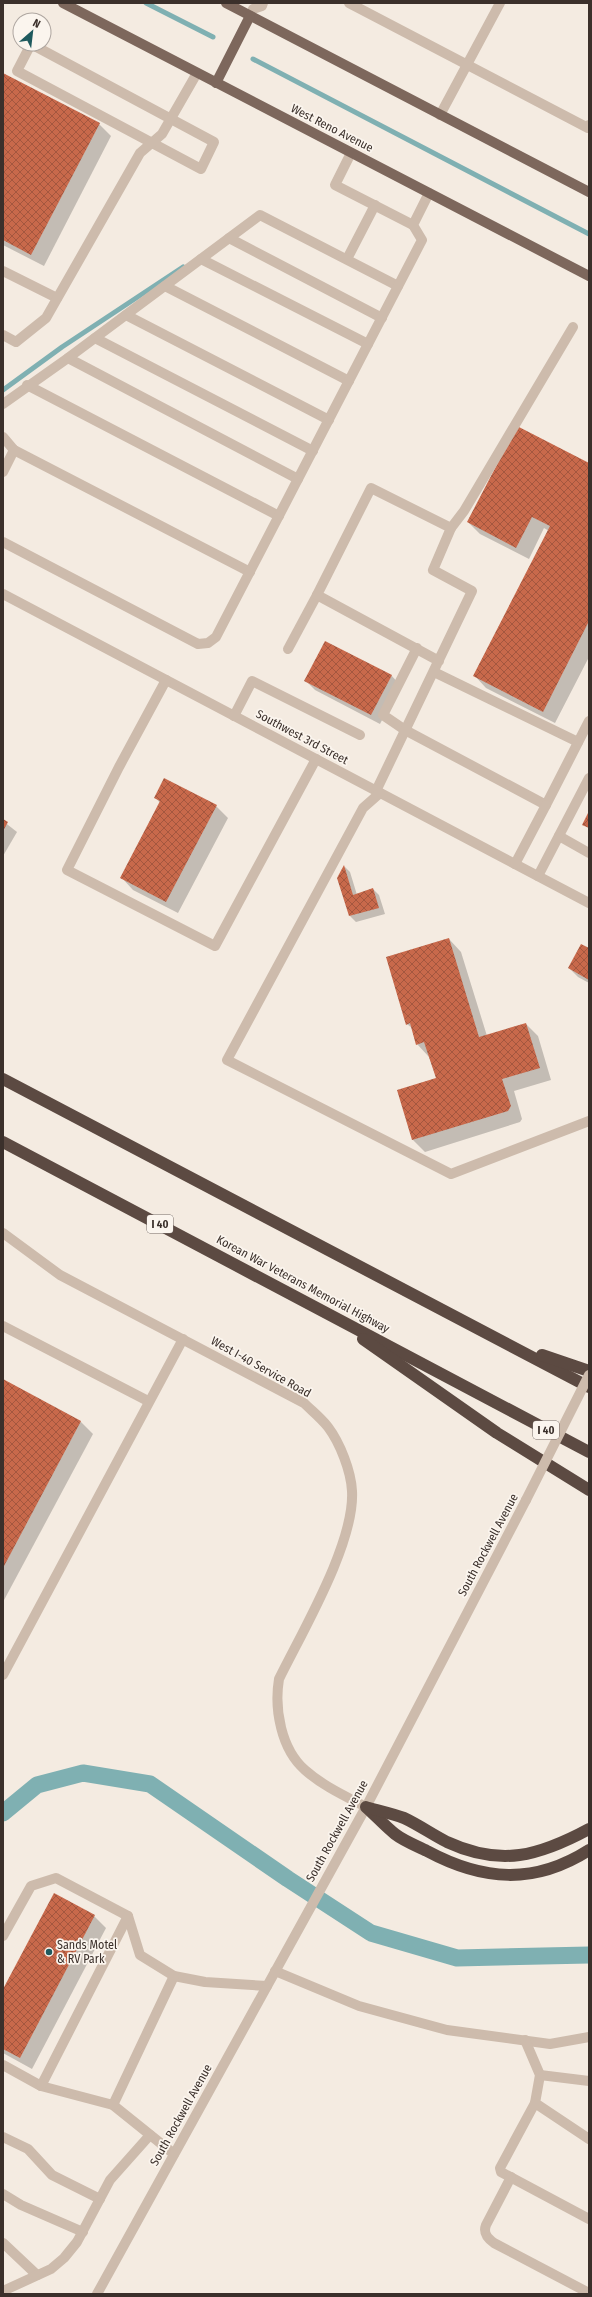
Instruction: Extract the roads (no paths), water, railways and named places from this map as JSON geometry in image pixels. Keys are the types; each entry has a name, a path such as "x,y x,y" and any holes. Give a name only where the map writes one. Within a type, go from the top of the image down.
{"highway":[{"path":"3,1079 589,1387"},
{"name":"Korean War Veterans Memorial Highway","path":"3,1142 316,1306 589,1452"},
{"path":"316,1306 497,1433 589,1490"},
{"path":"506,1343 589,1371"},
{"path":"366,1807 404,1818 448,1842 482,1855 523,1856 551,1848 589,1829"},
{"path":"366,1807 396,1835 438,1857 484,1874 502,1876 535,1872 561,1864 589,1850"}],"main road":[{"name":"West Reno Avenue","path":"63,3 589,276"},
{"path":"226,3 251,9 440,114 589,192"},
{"path":"216,83 251,9"}],"street":[{"path":"251,9 262,6 263,3"},
{"path":"440,114 500,3"},
{"path":"351,4 466,66 588,128 589,125"},
{"path":"31,44 171,118 214,142 201,169 17,71 31,44"},
{"path":"3,335 16,342 46,318 140,153 162,134 197,73"},
{"path":"3,542 198,644 208,643 216,637 422,240 413,225 335,184 351,153"},
{"path":"413,225 429,193"},
{"path":"347,259 375,205"},
{"path":"3,404 27,385 68,358 202,259 260,214 398,286"},
{"path":"229,238 382,318"},
{"path":"202,259 368,344"},
{"path":"3,271 57,298"},
{"path":"165,286 349,381"},
{"path":"126,315 329,420"},
{"path":"573,327 464,511 451,528 433,570 472,591 405,730 378,792 363,808 227,1060 451,1174 589,1121"},
{"path":"95,338 313,451"},
{"path":"68,358 298,479"},
{"path":"27,385 279,516"},
{"path":"3,437 14,450 250,572"},
{"path":"3,472 14,450"},
{"path":"288,649 371,488 451,528"},
{"name":"Southwest 3rd Street","path":"3,594 589,903"},
{"path":"317,595 439,661"},
{"path":"417,648 383,715 405,730 546,806"},
{"path":"434,672 578,742"},
{"path":"166,680 119,767 67,870 215,946 316,759"},
{"path":"234,716 252,680 360,735"},
{"path":"515,864 589,721"},
{"path":"538,876 589,778"},
{"path":"559,836 589,853"},
{"name":"West I-40 Service Road","path":"3,1233 26,1248 60,1275 304,1403 328,1427 344,1458 352,1491 350,1514 340,1551 279,1679 276,1694 279,1723 289,1748 304,1769 326,1786 366,1807"},
{"path":"3,1326 148,1401"},
{"path":"3,1676 182,1339"},
{"name":"South Rockwell Avenue","path":"97,2294 366,1807 526,1500 589,1375"},
{"path":"3,1936 31,1886 56,1878 128,1916 140,1955 174,1976 205,1982 267,1986"},
{"path":"41,2086 128,1916"},
{"path":"275,1971 359,2006 447,2030 550,2044 589,2037"},
{"path":"113,2105 174,1976"},
{"path":"525,2040 540,2075 535,2102 500,2168 501,2172 589,2219"},
{"path":"3,2066 41,2086 113,2105 174,2154"},
{"path":"540,2075 589,2081"},
{"path":"535,2102 589,2139"},
{"path":"3,2291 51,2269 64,2258 82,2232 110,2180 150,2135"},
{"path":"3,2136 28,2149 52,2175 100,2199"},
{"path":"511,2177 486,2224 485,2231 487,2237 494,2243 589,2293"},
{"path":"3,2194 21,2204 82,2232"},
{"path":"3,2243 37,2275"}],"waterway":[{"path":"146,3 213,37"},
{"path":"253,59 589,234"},
{"path":"3,390 62,347 183,267"},
{"path":"3,1813 37,1785 83,1773 150,1784 288,1879 371,1933 457,1958 589,1955"}],"place":[{"name":"Sands Motel & RV Park","path":"49,1952"}]}
